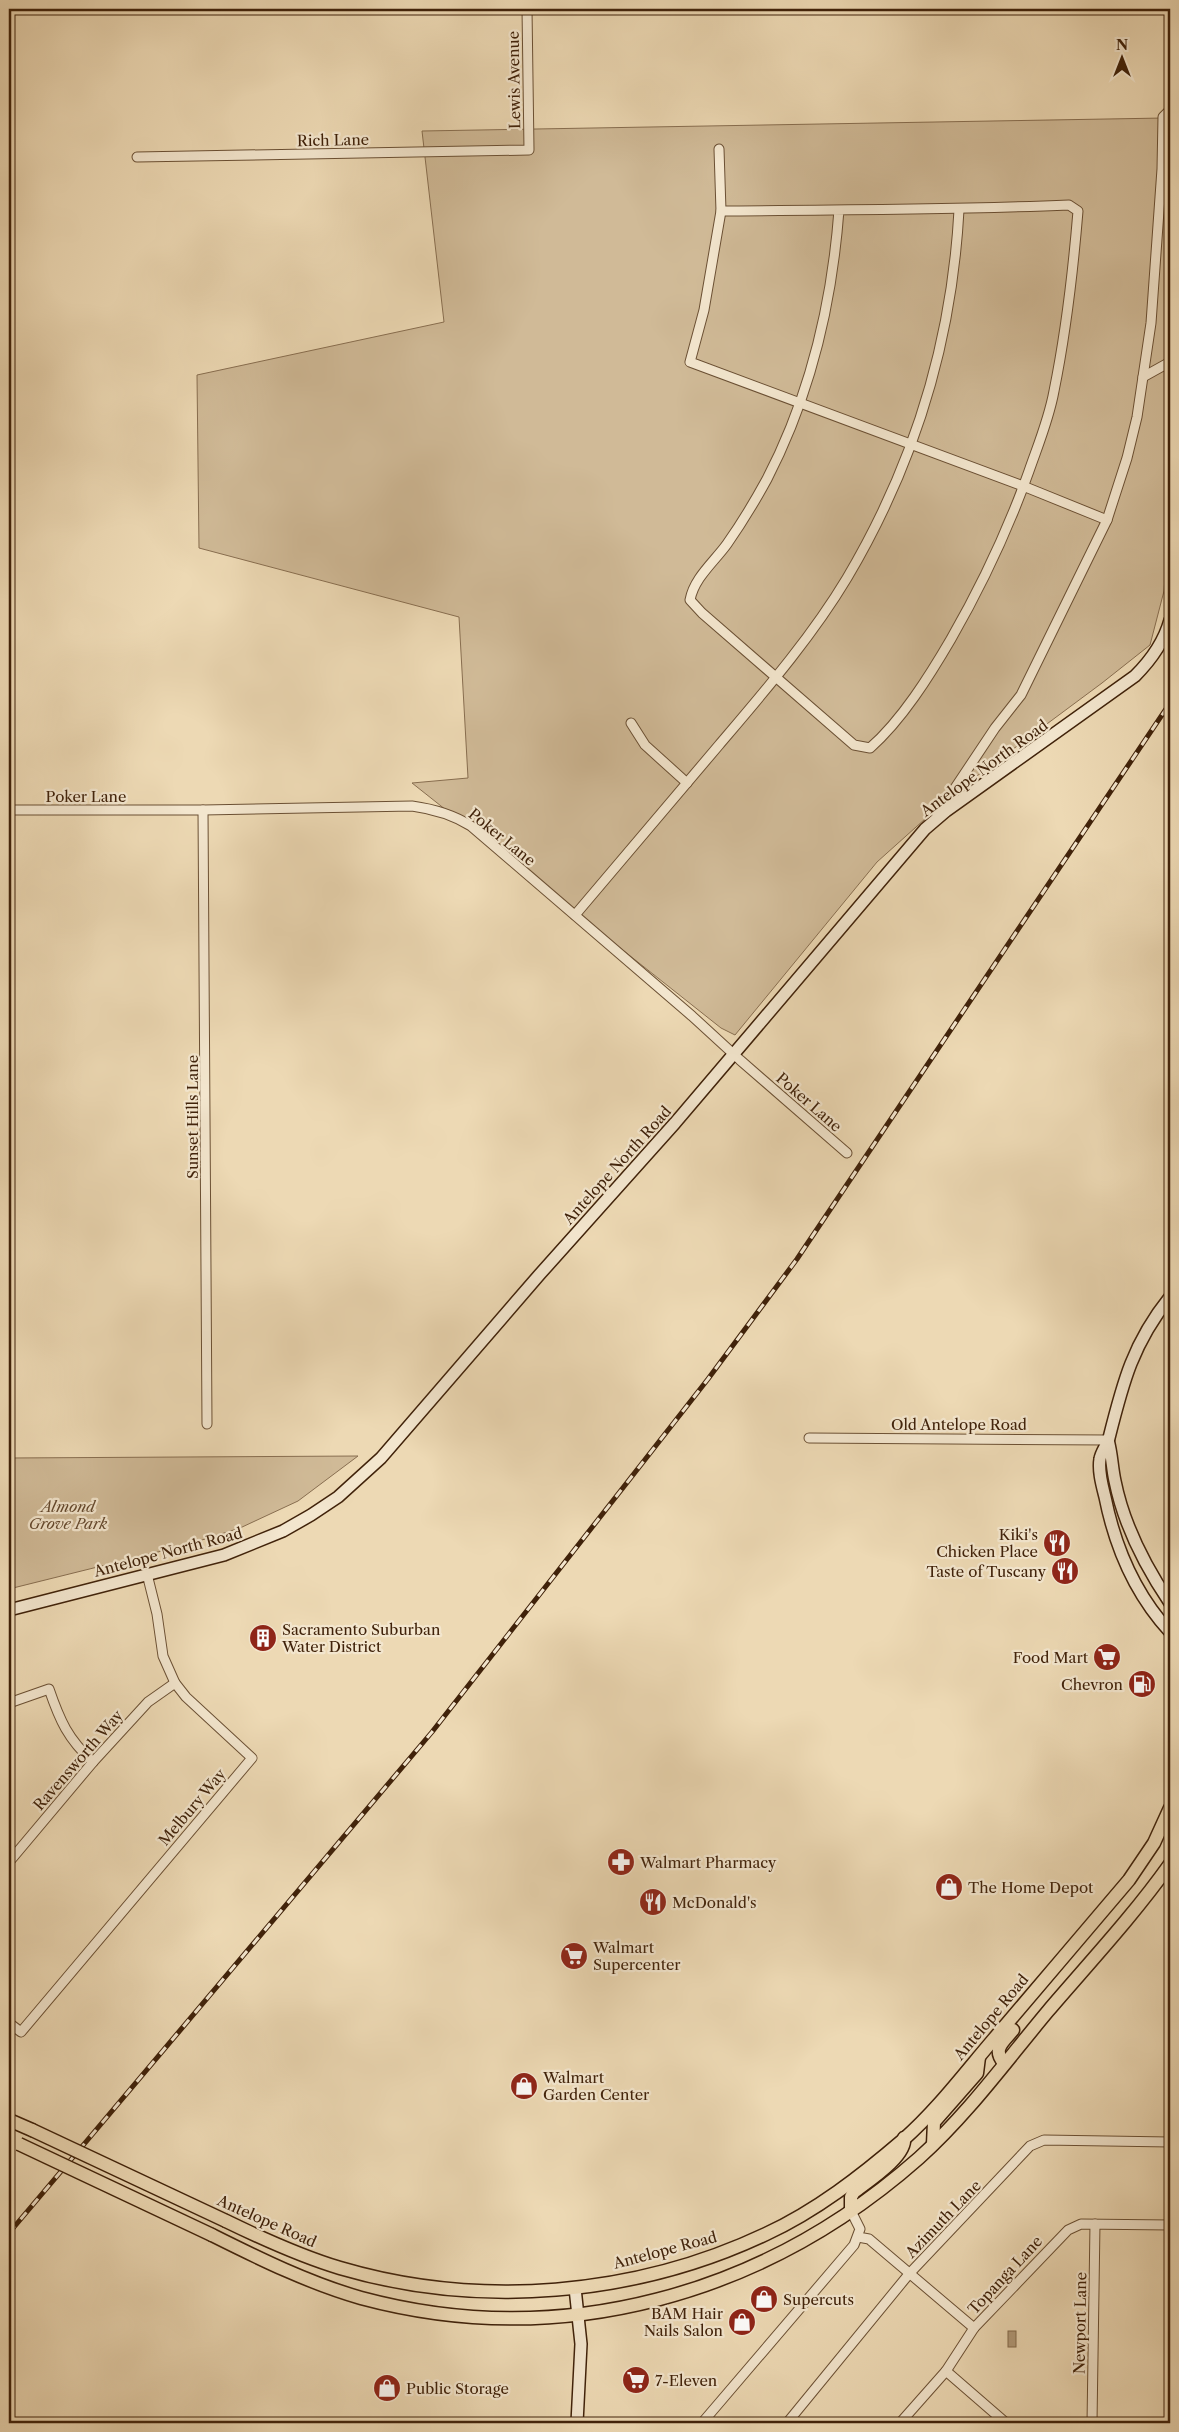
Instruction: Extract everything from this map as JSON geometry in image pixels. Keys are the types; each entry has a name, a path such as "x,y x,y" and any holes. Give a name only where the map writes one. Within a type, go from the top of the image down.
{"main road":[{"name":"Antelope North Road","path":"9,1610 224,1555 262,1541 311,1515 358,1480 396,1442 733,1053 904,852 946,811 1135,676 1154,654 1170,620"},
{"path":"1170,1297 1155,1316 1133,1357 1118,1396 1108,1440 1100,1459 1101,1482 1116,1540 1141,1595 1170,1632"},
{"path":"1108,1440 1115,1481 1132,1536 1148,1569 1170,1603"},
{"name":"Antelope Road","path":"9,2120 312,2259 379,2277 454,2289 507,2292 574,2288 630,2278 683,2265 767,2234 840,2191 904,2138 943,2099 1129,1880 1154,1843 1170,1808"},
{"path":"14,2142 306,2279 346,2293 445,2314 510,2319 578,2315 636,2305 723,2280 791,2248 851,2211 903,2171 933,2144 1004,2063 1170,1864"},
{"path":"1004,2063 998,2056 998,2050 1037,2000 1041,1984"},
{"path":"933,2144 934,2122 977,2073 979,2057"},
{"path":"851,2211 851,2197 854,2192 901,2154 904,2138"},
{"path":"574,2288 581,2344 578,2423"}],"street":[{"name":"Lewis Avenue","path":"527,9 529,150"},
{"path":"931,824 995,728 1021,695 1107,520 1127,458 1137,417 1151,323 1162,169 1163,117 1170,110"},
{"path":"719,149 721,211 706,301 690,362 1024,486 1107,520"},
{"name":"Rich Lane","path":"138,157 529,150"},
{"path":"721,211 839,210 959,210 1069,205 1078,211 1070,291 1054,393 1042,435 1009,525 985,576 937,662 885,735 870,748 854,745 777,676 702,613 690,600 692,588 728,543 767,479 800,404 826,309 835,259 839,210"},
{"path":"575,916 777,676 846,580 873,531 912,446 938,362 946,326 954,273 959,210"},
{"path":"1143,377 1170,362"},
{"path":"631,723 645,745 687,783"},
{"name":"Poker Lane","path":"9,810 203,810 412,806 430,808 453,816 471,826 847,1153"},
{"name":"Sunset Hills Lane","path":"203,810 207,1424"},
{"name":"Old Antelope Road","path":"809,1438 1108,1440"},
{"name":"Melbury Way","path":"9,2023 21,2032 252,1758 186,1697 175,1683 163,1656 157,1614 147,1574"},
{"name":"Ravensworth Way","path":"9,1862 93,1762 148,1702 175,1683"},
{"path":"9,1703 49,1689 67,1734 77,1747 93,1762"},
{"name":"Azimuth Lane","path":"787,2423 909,2274 1036,2142 1044,2140 1170,2142"},
{"path":"702,2423 858,2237 860,2229 851,2211"},
{"name":"Topanga Lane","path":"900,2423 946,2371 974,2328 1068,2230 1081,2224 1170,2225"},
{"name":"Newport Lane","path":"1092,2423 1095,2224"},
{"path":"858,2237 869,2239 974,2328"},
{"path":"946,2371 1006,2423"}],"green space":[{"path":"1164,118 1170,516 1164,591 1150,645 954,793 877,862 735,1035 721,1028 412,783 468,778 459,617 199,548 197,375 444,322 422,131"},
{"name":"Almond Grove Park","path":"358,1456 298,1501 240,1528 186,1545 9,1589 9,1458"}],"shaded area":[{"path":"1008,2331 1016,2331 1016,2347 1008,2347"}],"railway":[{"path":"9,2233 432,1732 708,1379 797,1259 1170,703"}],"place":[{"name":"Kiki's Chicken Place","path":"1057,1543"},
{"name":"Taste of Tuscany","path":"1065,1571"},
{"name":"Sacramento Suburban Water District","path":"263,1638"},
{"name":"Food Mart","path":"1107,1657"},
{"name":"Chevron","path":"1142,1684"},
{"name":"Walmart Pharmacy","path":"621,1862"},
{"name":"The Home Depot","path":"949,1887"},
{"name":"McDonald's","path":"653,1902"},
{"name":"Walmart Supercenter","path":"574,1956"},
{"name":"Walmart Garden Center","path":"524,2086"},
{"name":"Supercuts","path":"764,2299"},
{"name":"BAM Hair Nails Salon","path":"742,2322"},
{"name":"7-Eleven","path":"636,2380"},
{"name":"Public Storage","path":"387,2388"}]}
